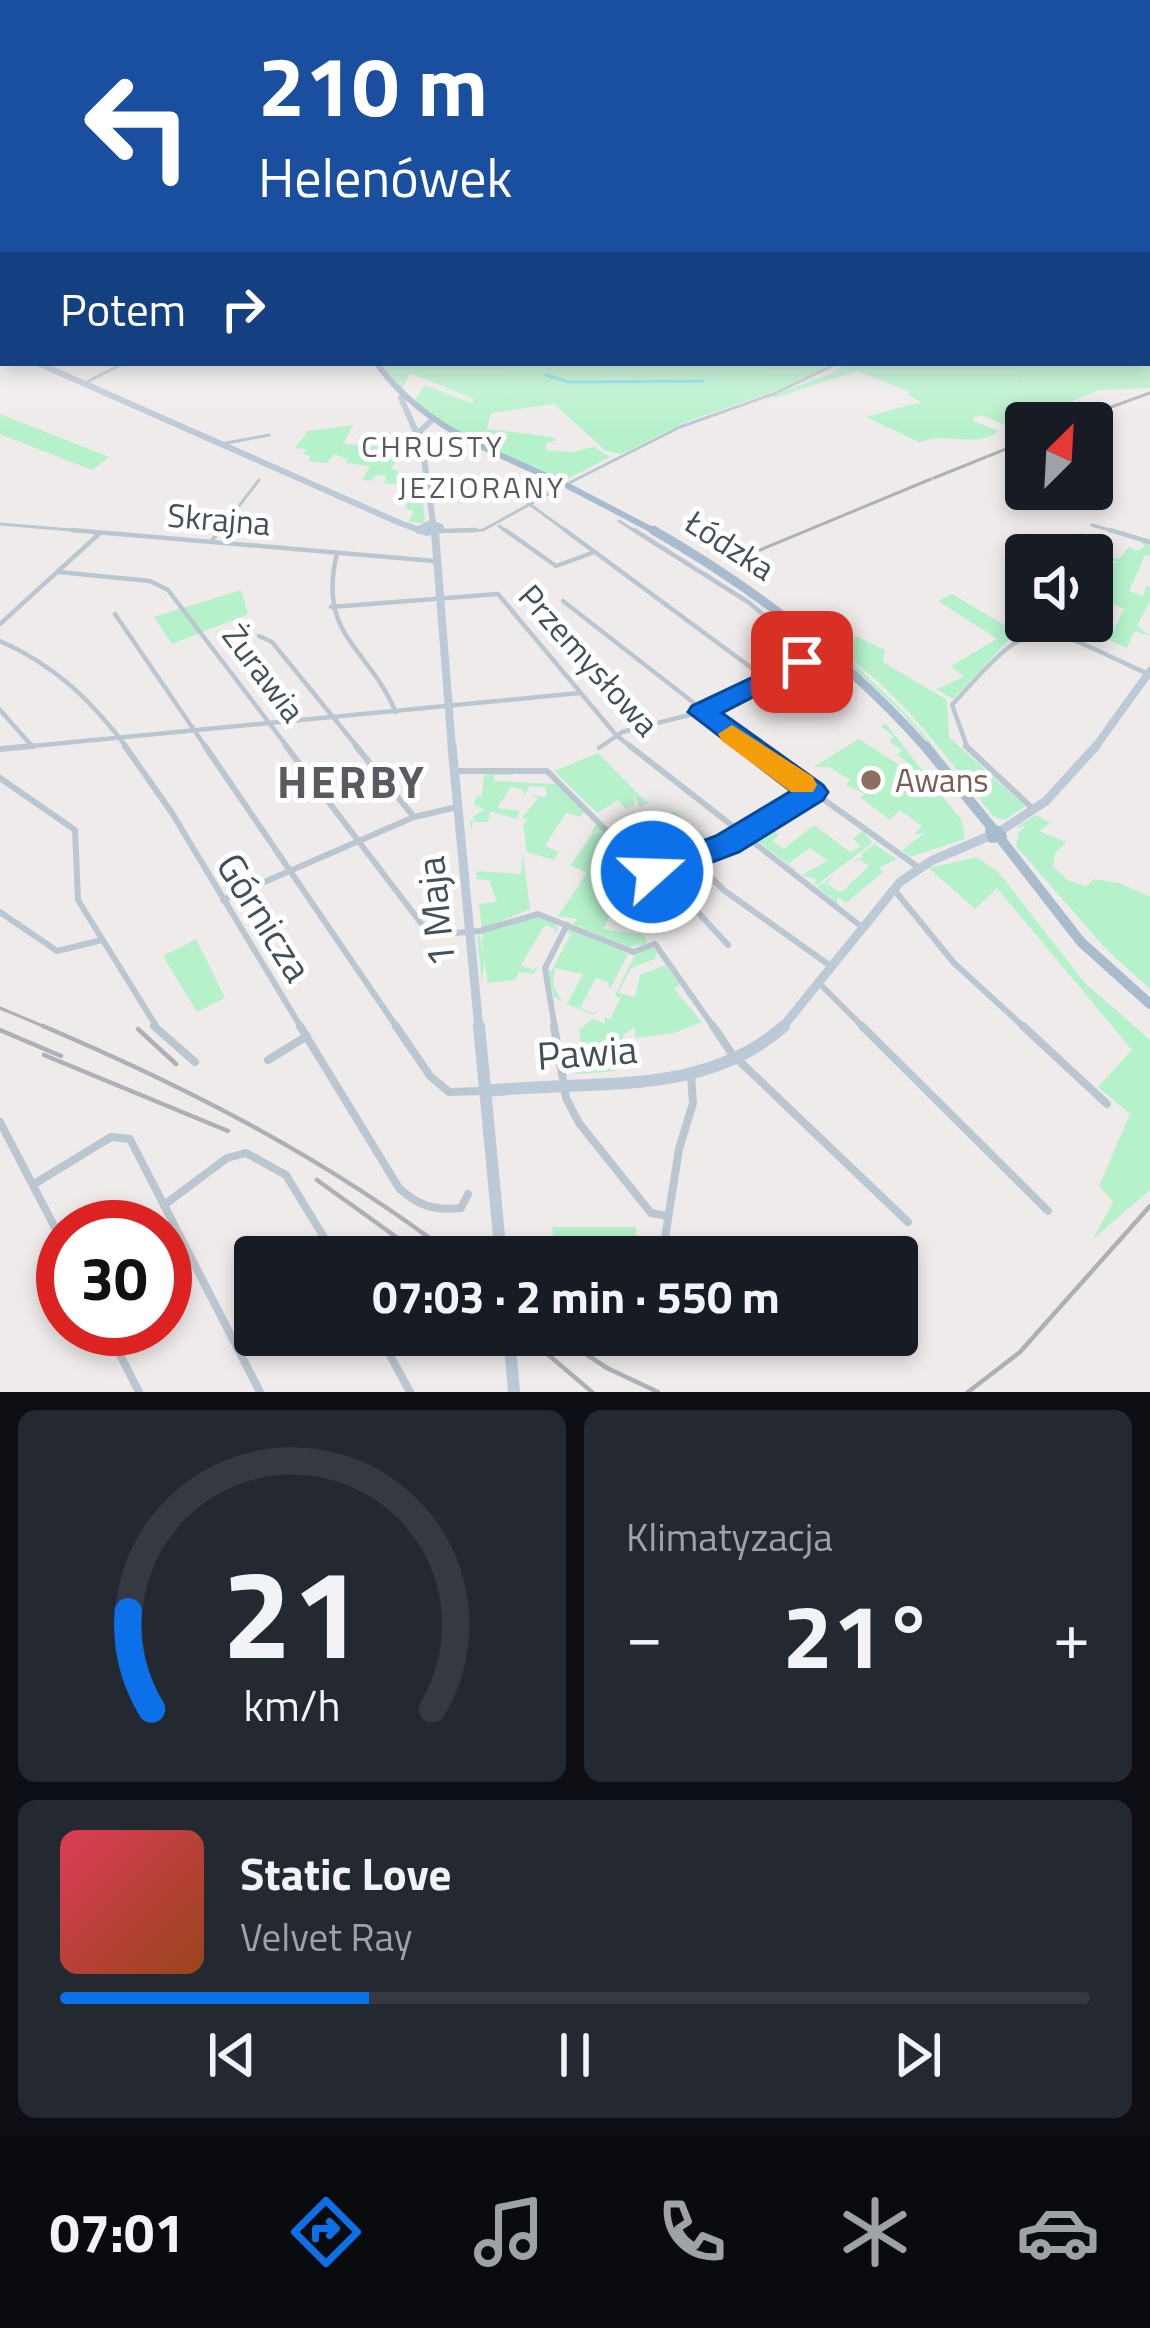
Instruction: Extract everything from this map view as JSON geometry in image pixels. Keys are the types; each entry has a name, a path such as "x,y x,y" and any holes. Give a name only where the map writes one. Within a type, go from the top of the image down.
{"main road":[{"name":"Łódzka","path":"378,366 401,398 431,421 482,451 564,485 684,546 823,642 911,726 1081,942 1150,1004"}],"street":[{"path":"44,366 391,519 431,528 483,530 680,427 776,393 832,366"},
{"path":"84,383 118,366"},
{"name":"1 Maja","path":"401,398 398,400 420,430 499,1236"},
{"path":"420,430 431,421"},
{"path":"221,444 269,435"},
{"path":"211,543 260,480"},
{"path":"528,503 803,706"},
{"path":"599,748 616,735 701,712 810,654 805,645 748,602 619,520"},
{"name":"Skrajna","path":"0,524 434,560"},
{"path":"498,524 556,566 592,553"},
{"path":"1092,525 1150,542"},
{"path":"0,624 100,533"},
{"path":"337,553 328,581 341,635 396,712"},
{"name":"Żurawia","path":"58,572 160,584 273,723 428,933 469,932"},
{"name":"Przemysłowa","path":"438,597 497,593 616,735 862,927"},
{"path":"331,607 438,597"},
{"path":"562,601 701,712 918,867"},
{"path":"115,614 436,1084 452,1093 487,1091"},
{"path":"1036,810 978,760 955,732 952,705 977,674 1022,632 1039,630 1069,635 1149,673"},
{"path":"260,636 272,642 414,817"},
{"name":"Górnicza","path":"0,641 39,656 80,693 118,738 405,1195 426,1208 456,1210 466,1203 468,1194"},
{"name":"Pawia","path":"487,1091 691,1074 739,1059 782,1029 892,890 918,867 995,834 1036,810 1074,775 1149,673"},
{"path":"0,748 579,693"},
{"path":"0,710 32,746"},
{"path":"454,771 544,769 645,869 661,872 744,835 813,792"},
{"path":"2,782 75,830 78,900 154,1026 195,1062"},
{"path":"223,901 414,817 457,807"},
{"path":"691,858 728,898 801,940 832,968"},
{"path":"661,872 728,945"},
{"path":"892,890 954,963 1107,1104"},
{"path":"0,912 59,953 72,953 102,940"},
{"path":"469,932 534,914 633,952 655,944 739,1059 908,1222"},
{"path":"567,925 545,967 564,1083 579,1123 651,1213 667,1216"},
{"path":"820,984 1048,1211"},
{"path":"268,1060 307,1036"},
{"path":"665,1236 693,1103 691,1074"},
{"path":"0,1122 42,1200"},
{"path":"34,1184 107,1139 124,1136 162,1200"},
{"path":"169,1200 227,1158 246,1153 286,1174 323,1236"},
{"path":"192,1259 260,1392"},
{"path":"121,1356 139,1392"},
{"path":"390,1356 410,1392"},
{"path":"511,1356 514,1392"}],"green space":[{"path":"383,366 828,366 779,390 688,421 621,454 606,451 554,404 491,413 487,429 557,440 546,443 546,450 572,452 594,447 610,457 565,480 491,453 412,404 425,385 471,403 474,399 410,373 401,390"},
{"path":"842,366 1150,366 1150,388 1099,390 1070,402 1005,402 1005,425 981,415 974,417 973,421 999,431 981,439 919,442 866,417 921,402 910,392 857,371 771,396"},
{"path":"0,414 109,457 92,470 0,434"},
{"path":"353,425 343,444 391,447 386,455 398,457 391,469 399,471 395,479 421,481 425,523 409,522 414,511 405,509 414,486 384,483 387,476 362,480 370,466 346,463 347,459 334,454 327,463 308,461 311,456 303,454 307,449 295,448 308,431"},
{"path":"1140,542 1150,543 1150,556 1145,555 1129,591 1143,596 1146,586 1150,587 1150,601 1137,626 1150,636 1134,631 1127,648 1113,642 1124,609 1113,604 1113,564 1117,562 1113,557 1119,559 1129,547 1137,551 1145,546"},
{"path":"241,590 248,614 172,644 154,617"},
{"path":"952,594 1005,625 1007,642 953,699 936,689 964,677 951,666 997,639 938,601"},
{"path":"858,637 885,650 883,662 947,700 949,737 1025,806 1005,820 993,816 906,710 845,655 906,714 961,779 902,713 837,652 838,644"},
{"path":"886,724 962,821 965,839 910,857 902,850 925,833 914,834 922,826 900,810 890,820 861,798 865,794 846,785 850,780 829,767 813,767 859,739 906,769 911,765 897,755 902,751 889,741 894,737 881,726"},
{"path":"598,753 649,802 640,807 634,795 634,805 626,809 618,800 597,813 554,771"},
{"path":"514,772 494,775 494,781 558,784 584,810 581,817 566,813 545,846 559,852 554,860 527,852 523,824 528,820 522,818 538,798 531,795 547,797 545,787 529,786 525,796 523,790 511,787 497,808 520,811 516,819 490,811 488,822 472,822 472,831 470,821 476,820 472,817 485,810 474,805 482,795 484,775"},
{"path":"801,808 804,812 773,829 779,835 772,841 784,849 814,825 850,852 861,846 853,839 863,831 872,843 815,886 816,879 801,875 828,861 810,848 789,863 799,873 786,863 790,858 785,862 758,841 767,834 753,834"},
{"path":"673,812 714,844 683,857 649,825"},
{"path":"1036,815 1070,834 1050,823 1039,831 1066,842 1055,853 1053,867 1069,881 1087,886 1094,879 1120,883 1150,897 1150,989 1107,950 1016,846 1019,832 1027,826 1014,829"},
{"path":"596,823 651,876 635,903 653,876 660,875 670,885 671,896 678,893 682,897 675,902 685,900 677,903 683,911 672,915 664,931 655,935 648,917 659,914 662,901 645,899 642,913 625,899 616,903 603,929 645,935 647,944 628,947 573,924 577,919 558,916 587,873 570,866 593,833 598,834 599,830 592,832"},
{"path":"646,826 680,859 652,865 640,858 619,836"},
{"path":"874,844 897,859 879,868 883,872 846,903 837,896 838,904 817,887 823,883 833,894 824,882 833,876 827,884 844,890 869,866 861,860 850,862 863,857"},
{"path":"523,854 530,909 482,929 479,904 497,902 489,880 477,879 476,871 521,874"},
{"path":"977,857 999,873 1084,982 1150,1040 1150,1190 1093,1239 1113,1202 1099,1186 1130,1114 1098,1087 1132,1050 997,888 975,909 929,868"},
{"path":"534,916 555,922 558,930 554,934 556,929 545,925 521,965 533,970 538,966 534,974 519,972 515,980 488,983 484,962 482,983 477,937 480,934 483,956 482,933"},
{"path":"571,930 628,954 610,989 608,982 596,978 580,1008 593,1013 599,1009 593,1015 567,1004 583,974 555,968 553,984 562,1002 554,997 548,970"},
{"path":"196,939 225,998 197,1012 163,956"},
{"path":"652,948 657,952 655,958 660,957 631,968 618,993 635,997 640,975 665,965 680,985 674,989 702,1022 674,1033 635,1038 635,1027 623,1035 623,1042 610,1043 616,1071 578,1074 569,1070 565,1060 583,1058 579,1030 593,1019 605,1024 604,1017 610,1019 620,999 615,995 635,955"},
{"path":"552,1227 636,1227 636,1236 553,1236"}],"waterway":[{"path":"546,375 569,382 703,381"}],"railway":[{"path":"1113,406 1150,393"},
{"path":"934,478 1005,449"},
{"path":"760,550 931,479"},
{"path":"0,1008 45,1027"},
{"path":"45,1027 50,1029"},
{"path":"45,1027 256,1128 426,1236"},
{"path":"138,1029 176,1064"},
{"path":"0,1030 61,1056"},
{"path":"44,1055 228,1131"},
{"path":"317,1180 395,1236"},
{"path":"968,1392 1020,1352 1150,1206"},
{"path":"550,1356 592,1392"},
{"path":"589,1356 658,1392"}],"slow traffic":[{"path":"732,734 802,785"}],"place":[{"name":"Awans","path":"871,780"}],"district":[{"name":"CHRUSTY","path":"433,446"},
{"name":"JEZIORANY","path":"482,487"},
{"name":"HERBY","path":"352,781"}],"route":[{"path":"652,872 728,844 813,792 701,712 802,662"}]}
